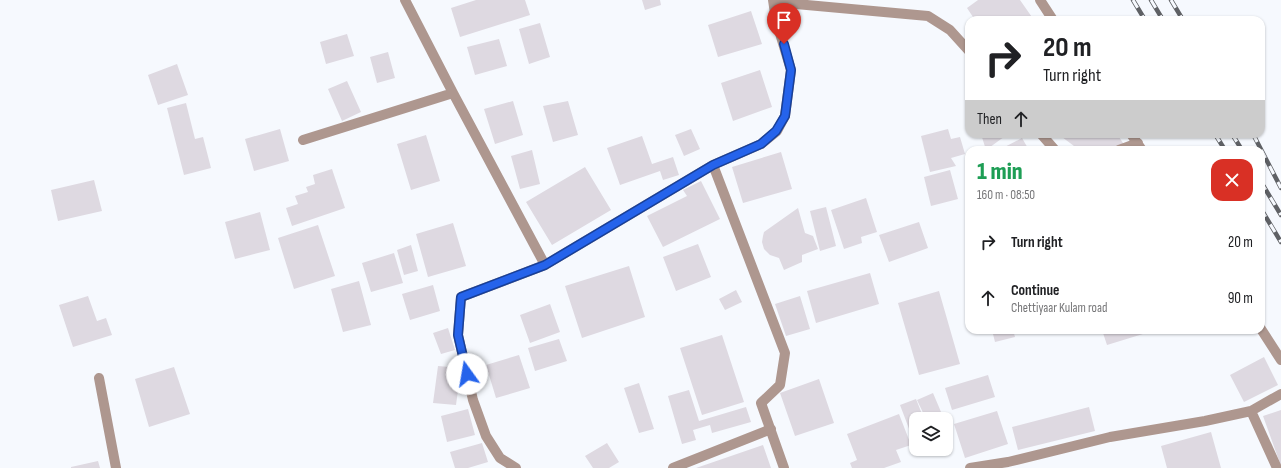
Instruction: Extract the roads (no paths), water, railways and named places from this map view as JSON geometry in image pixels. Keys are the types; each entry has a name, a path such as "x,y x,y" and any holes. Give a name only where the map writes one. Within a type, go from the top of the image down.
{"street":[{"path":"405,0 545,265"},
{"path":"1040,0 1050,16"},
{"path":"516,468 500,458 486,436 473,400 458,335 461,297 545,265 713,165 761,144 776,131 785,116 791,70 776,20 774,1 928,16 950,30 965,47"},
{"path":"303,140 453,93"},
{"path":"1044,138 1052,146"},
{"path":"713,165 785,353 780,385 761,403 784,468"},
{"path":"1264,334 1281,360"},
{"path":"99,378 116,468"},
{"path":"970,468 1008,462 1110,437 1206,421 1251,411 1281,394"},
{"path":"1251,411 1277,468"},
{"path":"674,468 771,429"}],"railway":[{"path":"1133,0 1143,16"},
{"path":"1151,0 1161,16"},
{"path":"1171,0 1181,16"},
{"path":"1218,138 1222,146"},
{"path":"1234,138 1240,146"},
{"path":"1255,138 1259,146"},
{"path":"1265,157 1281,188"},
{"path":"1265,189 1281,215"},
{"path":"1265,216 1281,242"}]}
